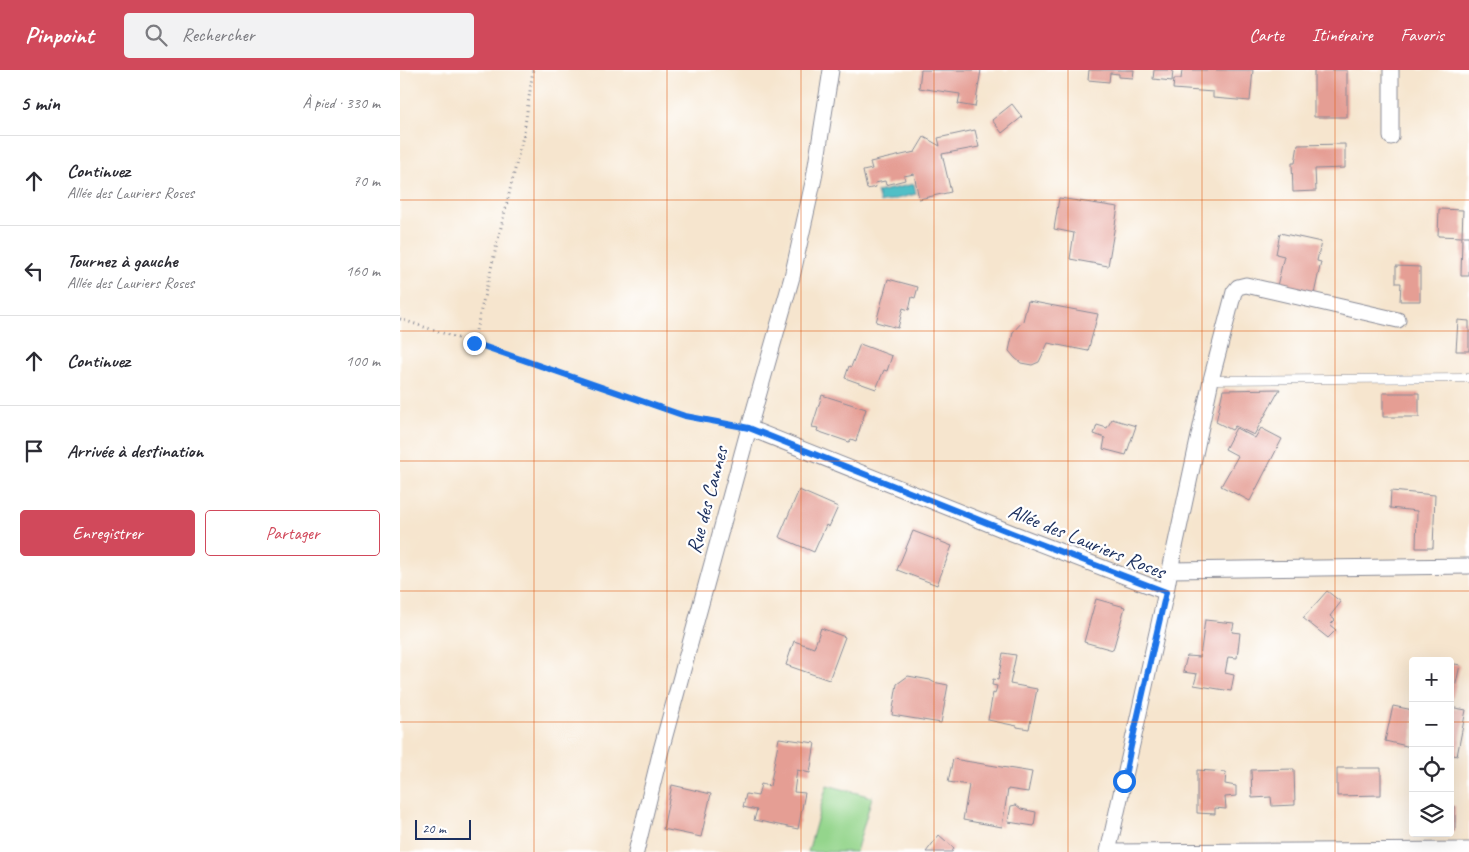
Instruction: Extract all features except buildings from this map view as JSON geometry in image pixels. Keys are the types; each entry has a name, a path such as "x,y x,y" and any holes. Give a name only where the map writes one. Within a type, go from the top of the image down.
{"street":[{"name":"Rue des Cannes","path":"636,852 661,750 792,277 814,178 831,70"},
{"path":"1391,70 1391,136"},
{"path":"1166,592 1212,380 1234,292 1238,287 1255,288 1398,320"},
{"name":"Allée des Lauriers Roses","path":"749,428 1047,547 1166,592 1108,852"},
{"path":"1170,570 1469,566"},
{"path":"1108,852 1469,850"}],"lane":[{"path":"1212,380 1469,378"}],"path":[{"path":"474,343 524,132 533,70"},
{"path":"400,319 685,416 749,428"}],"green space":[{"path":"827,785 872,797 856,852 808,852"}],"water":[{"path":"914,184 916,194 880,203 877,192"}],"route":[{"path":"474,343 685,416 749,428 1166,592 1124,781"}]}
